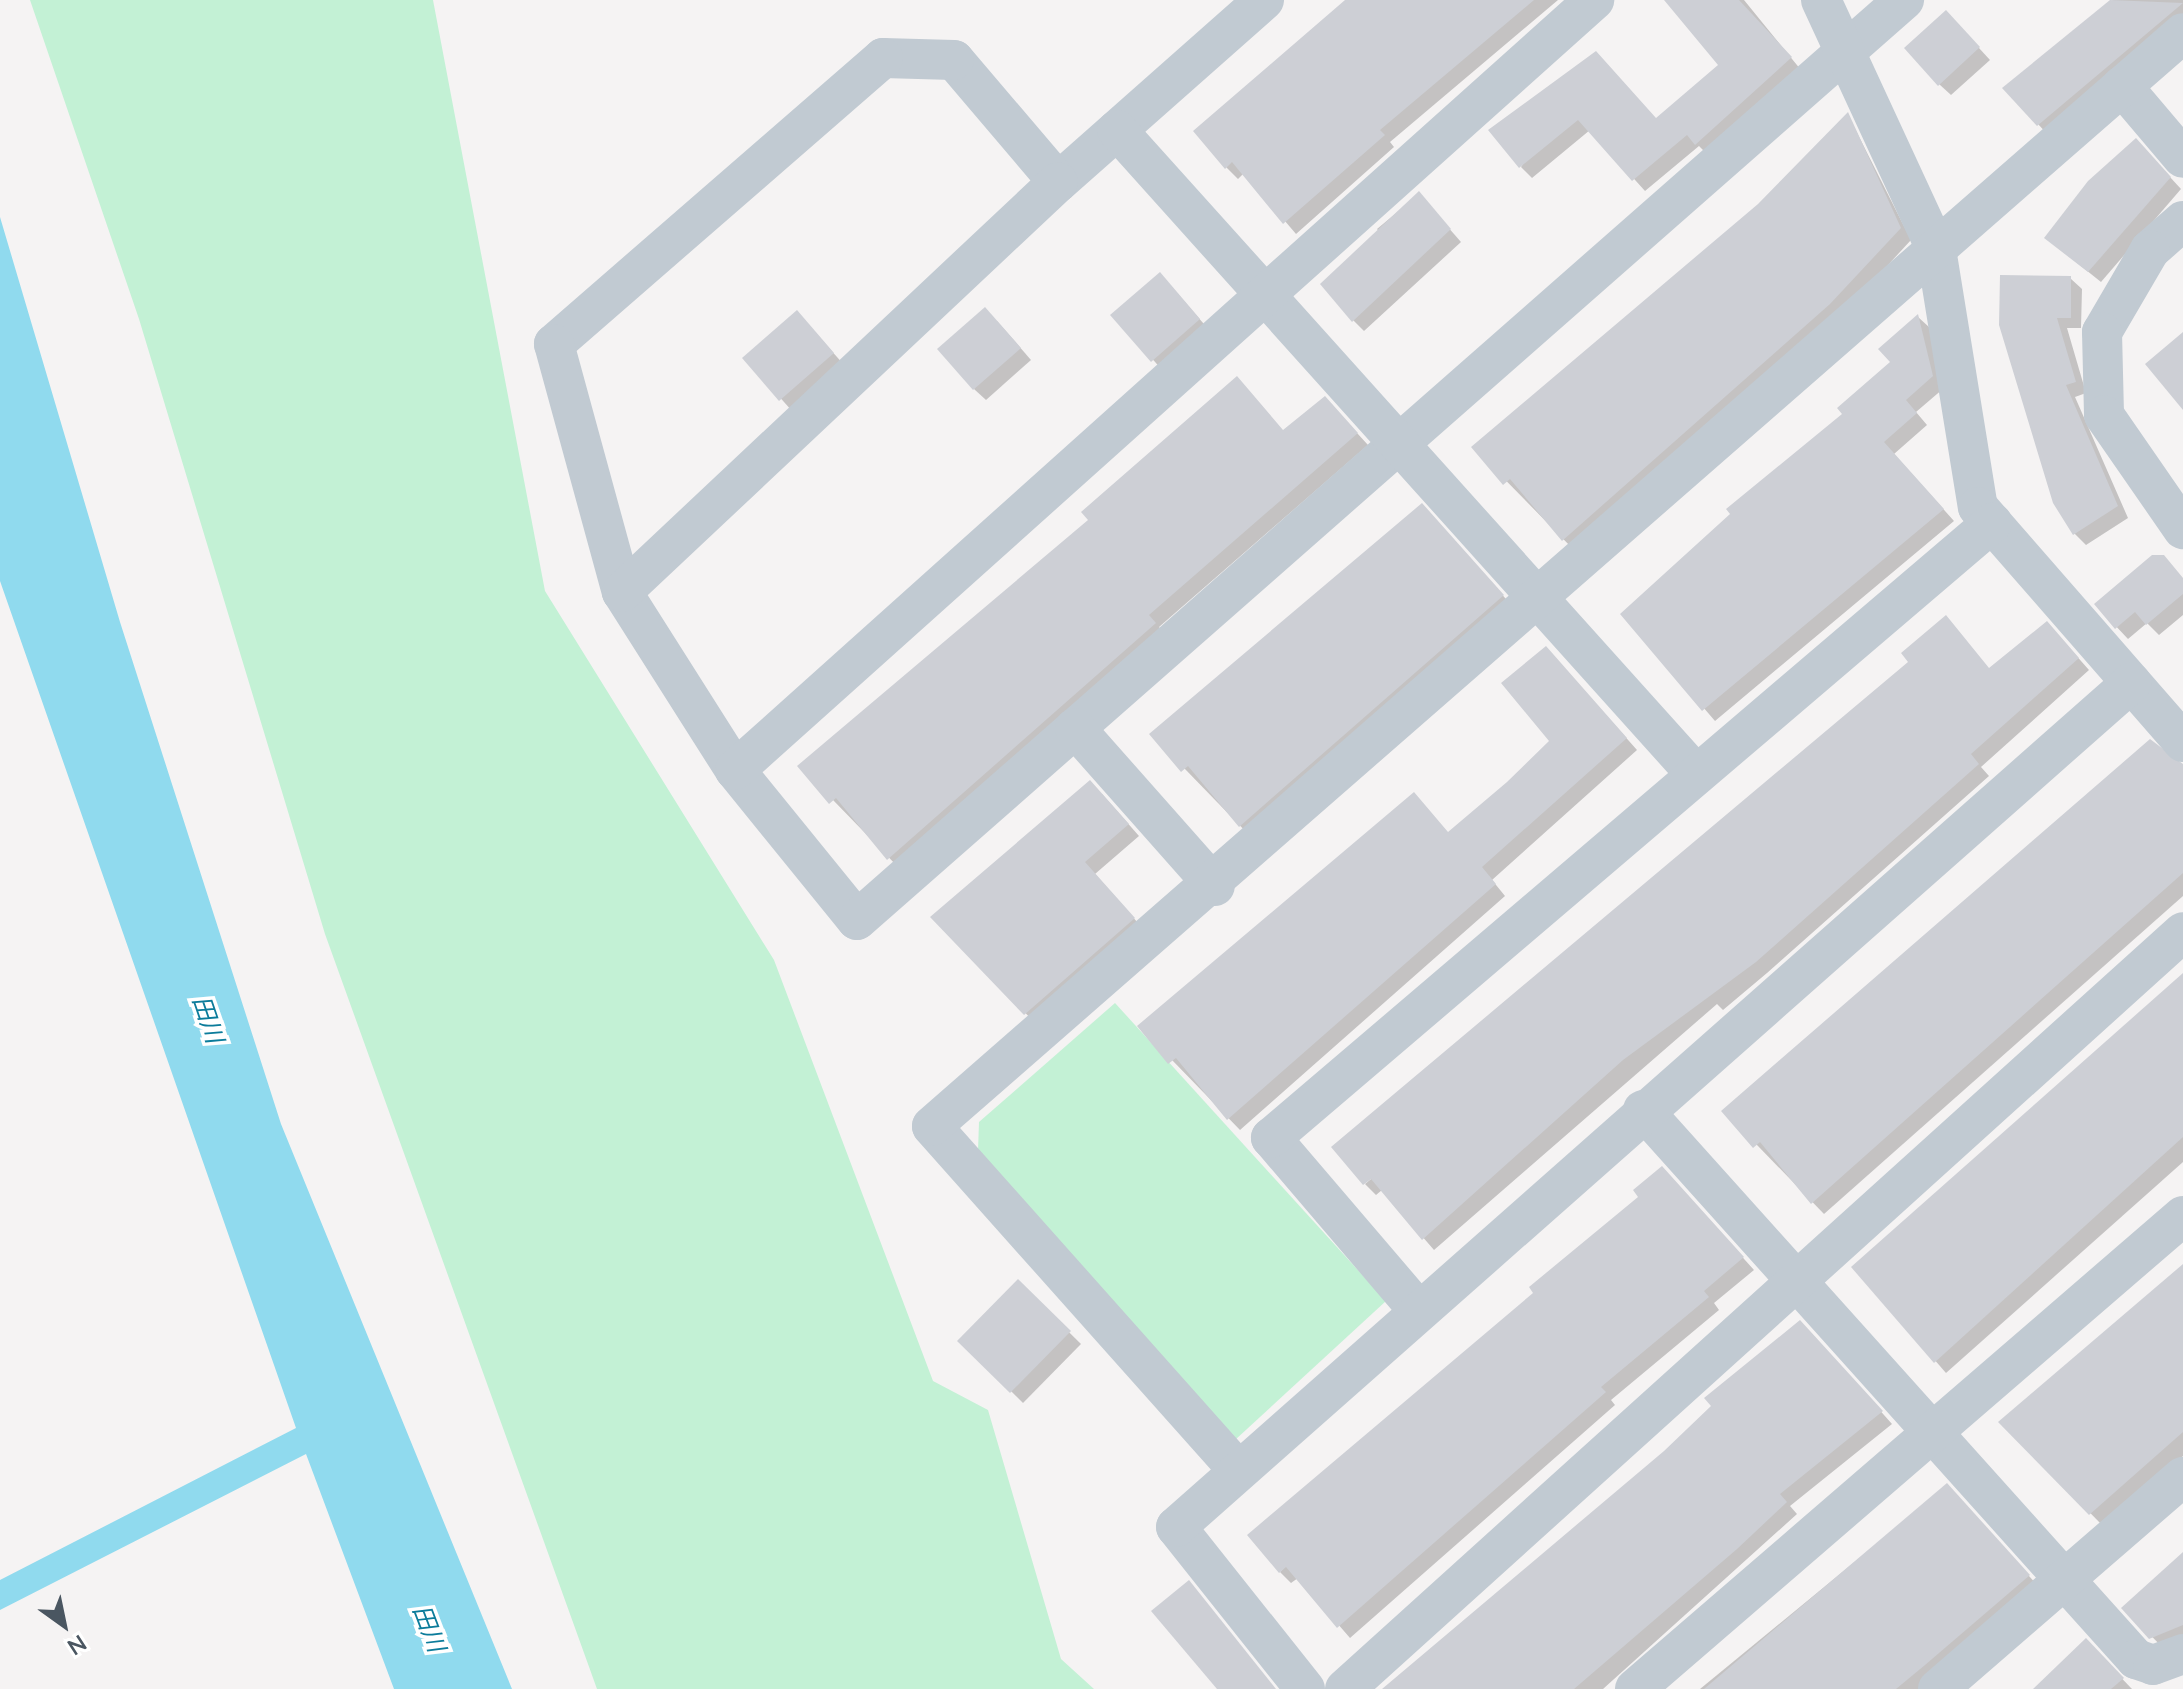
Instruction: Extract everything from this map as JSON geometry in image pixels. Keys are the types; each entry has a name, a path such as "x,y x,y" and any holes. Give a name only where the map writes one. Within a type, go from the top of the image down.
{"street":[{"path":"622,592 1058,182 1264,0"},
{"path":"735,770 1594,0"},
{"path":"1821,0 1936,249 1978,507 2131,683 2180,733"},
{"path":"1058,182 954,60 883,58 554,344 622,592 735,770 857,920 1399,439 1904,0"},
{"path":"1238,1470 932,1126 1215,886 2183,33"},
{"path":"2122,86 2183,158"},
{"path":"1117,130 1399,439 1695,773"},
{"path":"2183,221 2150,250 2102,332 2104,415 2183,529"},
{"path":"1419,1311 1271,1138 1695,773 1992,523"},
{"path":"1305,1689 1176,1527 1643,1110 2131,683"},
{"path":"1075,728 1215,886"},
{"path":"1345,1689 1793,1279 2183,932"},
{"path":"1643,1110 2136,1659 2153,1665 2183,1654"},
{"path":"1635,1689 1935,1437 2183,1216"},
{"path":"1938,1689 2061,1579 2183,1477"}],"green space":[{"path":"30,0 433,0 545,591 774,960 933,1381 988,1410 1061,1659 1094,1689 597,1689 325,934 139,319"},
{"path":"1115,1003 1386,1301 1235,1440 978,1151 979,1122"}],"water":[{"name":"田川","path":"0,217 120,622 281,1124 512,1689 394,1689 306,1454 0,1610 0,1580 296,1428 0,581"}],"building":[{"path":"1345,0 1534,0 1380,130 1385,135 1283,224 1232,162 1225,169 1193,131"},
{"path":"1664,0 1739,0 1792,57 1695,145 1687,135 1632,181 1578,120 1519,168 1488,130 1596,51 1656,118 1718,65"},
{"path":"2110,0 2183,3 2037,126 2002,88"},
{"path":"1946,10 1980,47 1938,86 1904,48"},
{"path":"1848,112 1901,228 1830,304 1562,541 1510,479 1503,485 1471,447 1758,204"},
{"path":"2136,138 2171,177 2088,272 2044,238 2088,181"},
{"path":"1419,191 1451,229 1352,322 1320,284"},
{"path":"1160,272 1200,319 1151,362 1110,315"},
{"path":"2000,275 2071,276 2071,318 2057,318 2076,382 2066,385 2118,506 2073,535 2053,503 1999,325"},
{"path":"985,307 1021,348 973,390 937,349"},
{"path":"797,310 834,353 779,401 742,358"},
{"path":"1918,314 1933,376 1906,400 1917,413 1884,442 1944,509 1702,711 1620,614 1730,514 1726,509 1842,414 1837,408 1890,362 1878,349"},
{"path":"2183,332 2183,410 2145,364"},
{"path":"1237,376 1283,430 1325,396 1358,433 1149,615 1156,623 887,860 836,798 829,804 797,766 1088,520 1081,512"},
{"path":"1422,503 1504,595 1239,827 1188,766 1181,772 1149,734"},
{"path":"2152,555 2164,555 2183,578 2183,594 2146,625 2135,612 2115,629 2094,604"},
{"path":"1946,615 1989,668 2047,621 2079,658 1971,754 1979,764 1756,962 1623,1060 1422,1240 1371,1179 1363,1185 1331,1147 1908,662 1901,653"},
{"path":"1546,646 1627,738 1482,867 1496,884 1227,1120 1176,1058 1168,1064 1137,1026 1414,792 1448,832 1507,782 1549,741 1501,683"},
{"path":"2150,739 2183,764 2183,873 1811,1204 1760,1142 1753,1148 1721,1111"},
{"path":"1090,780 1129,824 1085,862 1135,918 1024,1015 930,917"},
{"path":"2183,973 2183,1137 1934,1363 1851,1267"},
{"path":"1662,1166 1744,1257 1704,1291 1709,1297 1601,1387 1606,1392 1337,1628 1286,1567 1279,1573 1247,1535 1533,1293 1529,1287 1638,1197 1633,1190"},
{"path":"2183,1264 2183,1432 2089,1515 1998,1422"},
{"path":"1018,1279 1071,1331 1010,1393 957,1341"},
{"path":"1800,1320 1883,1411 1780,1494 1787,1502 1737,1549 1574,1689 1382,1689 1664,1451 1711,1406 1704,1398"},
{"path":"1947,1483 2030,1575 1925,1665 1896,1689 1704,1689"},
{"path":"2183,1552 2183,1625 2149,1639 2121,1608"},
{"path":"1189,1580 1276,1689 1217,1689 1151,1611"},
{"path":"2086,1638 2124,1678 2111,1689 2033,1689"}]}
